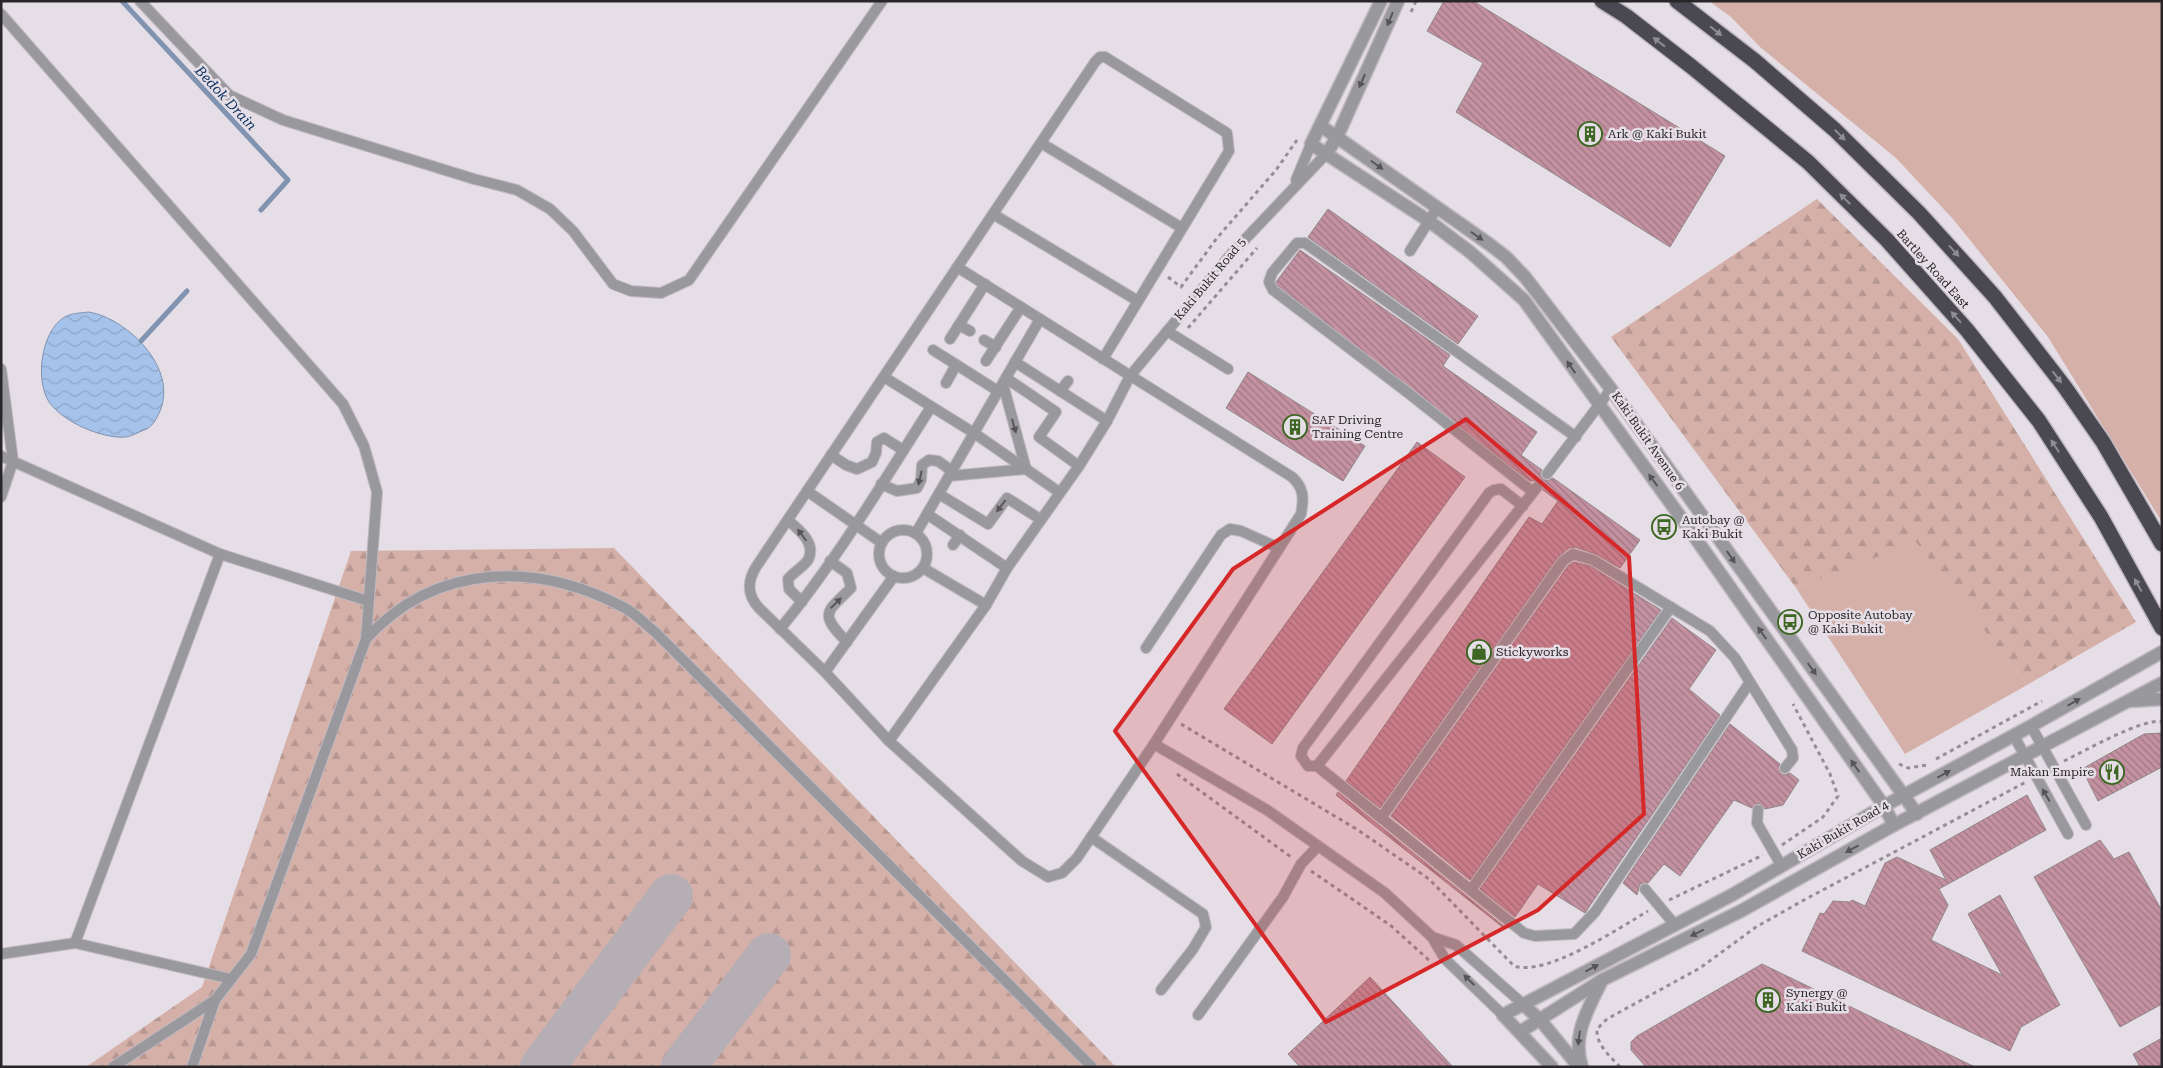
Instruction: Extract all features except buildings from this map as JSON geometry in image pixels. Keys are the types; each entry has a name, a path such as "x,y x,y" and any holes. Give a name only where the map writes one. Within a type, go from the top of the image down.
{"highway":[{"name":"Bartley Road East","path":"1602,1 1626,16 1692,67 1808,162 1886,240 1961,323 2039,421 2101,517 2162,628"},
{"path":"1677,1 1754,61 1835,130 1919,213 1988,290 2064,386 2098,434 2162,544"}],"street":[{"name":"Kaki Bukit Road 5","path":"1311,144 1381,1"},
{"name":"Kaki Bukit Road 5","path":"1327,153 1337,137 1398,1"},
{"name":"Kaki Bukit Avenue 6","path":"1321,126 1500,253 1519,270 1611,389 1917,814"},
{"name":"Kaki Bukit Avenue 6","path":"1311,144 1429,221 1470,252 1524,300 1599,407 1682,519 1884,806 1894,826"},
{"name":"Kaki Bukit Road 4","path":"1503,1015 1732,895 1884,806 2014,736 2162,652"},
{"name":"Kaki Bukit Road 4","path":"1520,1032 1541,1021 1602,980 1741,911 1894,826 2162,683"},
{"path":"2124,702 2162,699"},
{"path":"1580,1067 1578,1045 1580,1030 1602,980"},
{"path":"1524,1004 1580,1067"},
{"path":"1503,1015 1552,1067"}],"lane":[{"path":"140,1 229,95 283,120 474,179 517,190 550,209 574,231 613,284 631,292 662,293 688,280 882,1"},
{"path":"1,14 343,404 364,446 377,492 366,639 251,954 215,1000 192,1067"},
{"path":"958,267 985,284 1021,307 1103,359 1130,376 1292,477 1301,485 1304,499 1301,514 1154,744 1077,858 1062,874 1048,877 1035,871 889,741 825,672 751,600 749,589 751,576 807,491 1095,62 1100,57 1111,59 1229,136 1229,152 1103,359"},
{"path":"1041,143 1182,228"},
{"name":"Kaki Bukit Road 5","path":"1294,186 1311,144"},
{"name":"Kaki Bukit Road 5","path":"889,741 986,605 1007,568 1040,518 1078,466 1107,421 1130,376 1232,252 1327,153"},
{"path":"1410,251 1437,208"},
{"path":"993,214 1138,300"},
{"path":"1317,766 1536,489 1273,290 1270,282 1272,273 1297,243 1305,243 1576,437"},
{"path":"950,339 985,284"},
{"path":"986,362 1021,307"},
{"path":"916,533 1040,319"},
{"path":"959,325 970,331"},
{"path":"1167,331 1228,369"},
{"path":"984,340 996,347"},
{"path":"933,350 956,365 1002,384 1056,412 1039,437 1078,466"},
{"path":"1015,362 1107,421"},
{"path":"946,383 956,365"},
{"path":"1,369 13,461 1,497"},
{"path":"884,377 974,433 1060,492"},
{"path":"1060,391 1068,381"},
{"path":"1002,384 1026,469"},
{"path":"1548,474 1611,389"},
{"path":"780,629 802,602 855,525 931,407"},
{"path":"831,455 856,469 872,462 876,453 877,442 884,438 903,450"},
{"path":"1,456 220,554 368,601"},
{"path":"881,484 897,492 917,488 921,480 922,465 929,460 938,461 950,474"},
{"path":"950,474 1026,469"},
{"path":"1523,506 1501,489 1488,493 1304,748 1301,756 1308,766 1317,766 1524,933 1535,936 1574,934 1595,912 1750,682"},
{"path":"807,491 882,543"},
{"path":"938,494 988,524 1007,498 1040,518"},
{"path":"927,514 1007,568"},
{"path":"788,520 805,536 810,549 808,560 788,579 789,589 802,602"},
{"path":"1146,648 1221,535 1230,529 1241,531 1279,548"},
{"path":"908,530 916,533 925,545 926,561 922,568 910,577 894,576 883,566 880,551 882,543 893,532 908,530"},
{"path":"953,545 960,535"},
{"path":"75,943 220,554"},
{"path":"1381,818 1563,561 1570,555 1578,554 1593,560 1710,631 1735,658 1792,750 1793,758 1785,768"},
{"path":"830,561 847,573 851,588 830,606 828,616 833,629 846,642"},
{"path":"922,568 986,605"},
{"path":"366,639 385,618 422,595 448,585 493,575 549,579 626,609 655,632 1092,1067"},
{"path":"825,672 894,576"},
{"path":"1471,890 1671,607"},
{"path":"2031,726 2086,825"},
{"path":"2014,736 2068,834"},
{"path":"1154,744 1268,810 1385,893 1432,937 1445,959 1503,1015"},
{"path":"1758,810 1757,823 1781,865"},
{"path":"1091,837 1203,914 1206,927 1193,949 1160,990"},
{"path":"1198,1015 1283,897 1301,864 1318,846"},
{"path":"1645,889 1675,925"},
{"path":"1432,937 1456,945 1524,1004"},
{"path":"1,954 75,943 231,979"},
{"path":"113,1067 215,1000"}],"path":[{"path":"1157,270 1181,287 1217,238 1276,170 1298,139"},
{"path":"1175,320 1189,329 1262,243"},
{"path":"1658,905 1772,850 1823,817 1838,796 1830,774 1788,696"},
{"path":"1895,762 1908,768 1925,766 2047,699"},
{"path":"1170,718 1358,830"},
{"path":"2053,766 2132,728 2156,721 2162,722"},
{"path":"1171,770 1301,864 1390,925 1432,963"},
{"path":"1620,1067 1604,1049 1597,1035 1597,1029 1607,1019 1700,968 1756,927 2036,777"}],"highlighted area":[{"path":"1466,419 1629,557 1644,814 1538,910 1326,1022 1115,731 1233,569"}],"green space":[{"path":"1709,1 2162,1 2162,522 2048,337 1953,219 1896,158 1760,47 1731,17"},
{"path":"1817,199 1958,339 2136,622 2027,685 1916,542 1796,588 1611,337"},
{"path":"1916,541 2027,685 1905,754 1796,588"},
{"path":"614,548 1116,1067 86,1067 202,987 351,551"}],"water":[{"path":"89,312 104,316 119,324 133,335 146,348 156,363 162,378 164,395 157,417 147,429 131,436 116,437 84,428 55,409 45,393 41,370 42,357 50,334 66,316"}],"waterway":[{"name":"Bedok Drain","path":"122,1 288,180 261,210"},
{"name":"Bedok Drain","path":"141,341 187,291"}],"taxiway":[{"path":"542,1067 671,896"},
{"path":"683,1067 769,955"}],"place":[{"name":"Ark @ Kaki Bukit","path":"1590,134"},
{"name":"SAF Driving Training Centre","path":"1295,427"},
{"name":"Autobay @ Kaki Bukit","path":"1664,527"},
{"name":"Opposite Autobay @ Kaki Bukit","path":"1790,622"},
{"name":"Stickyworks","path":"1479,652"},
{"name":"Makan Empire","path":"2112,772"},
{"name":"Synergy @ Kaki Bukit","path":"1768,1000"}]}
